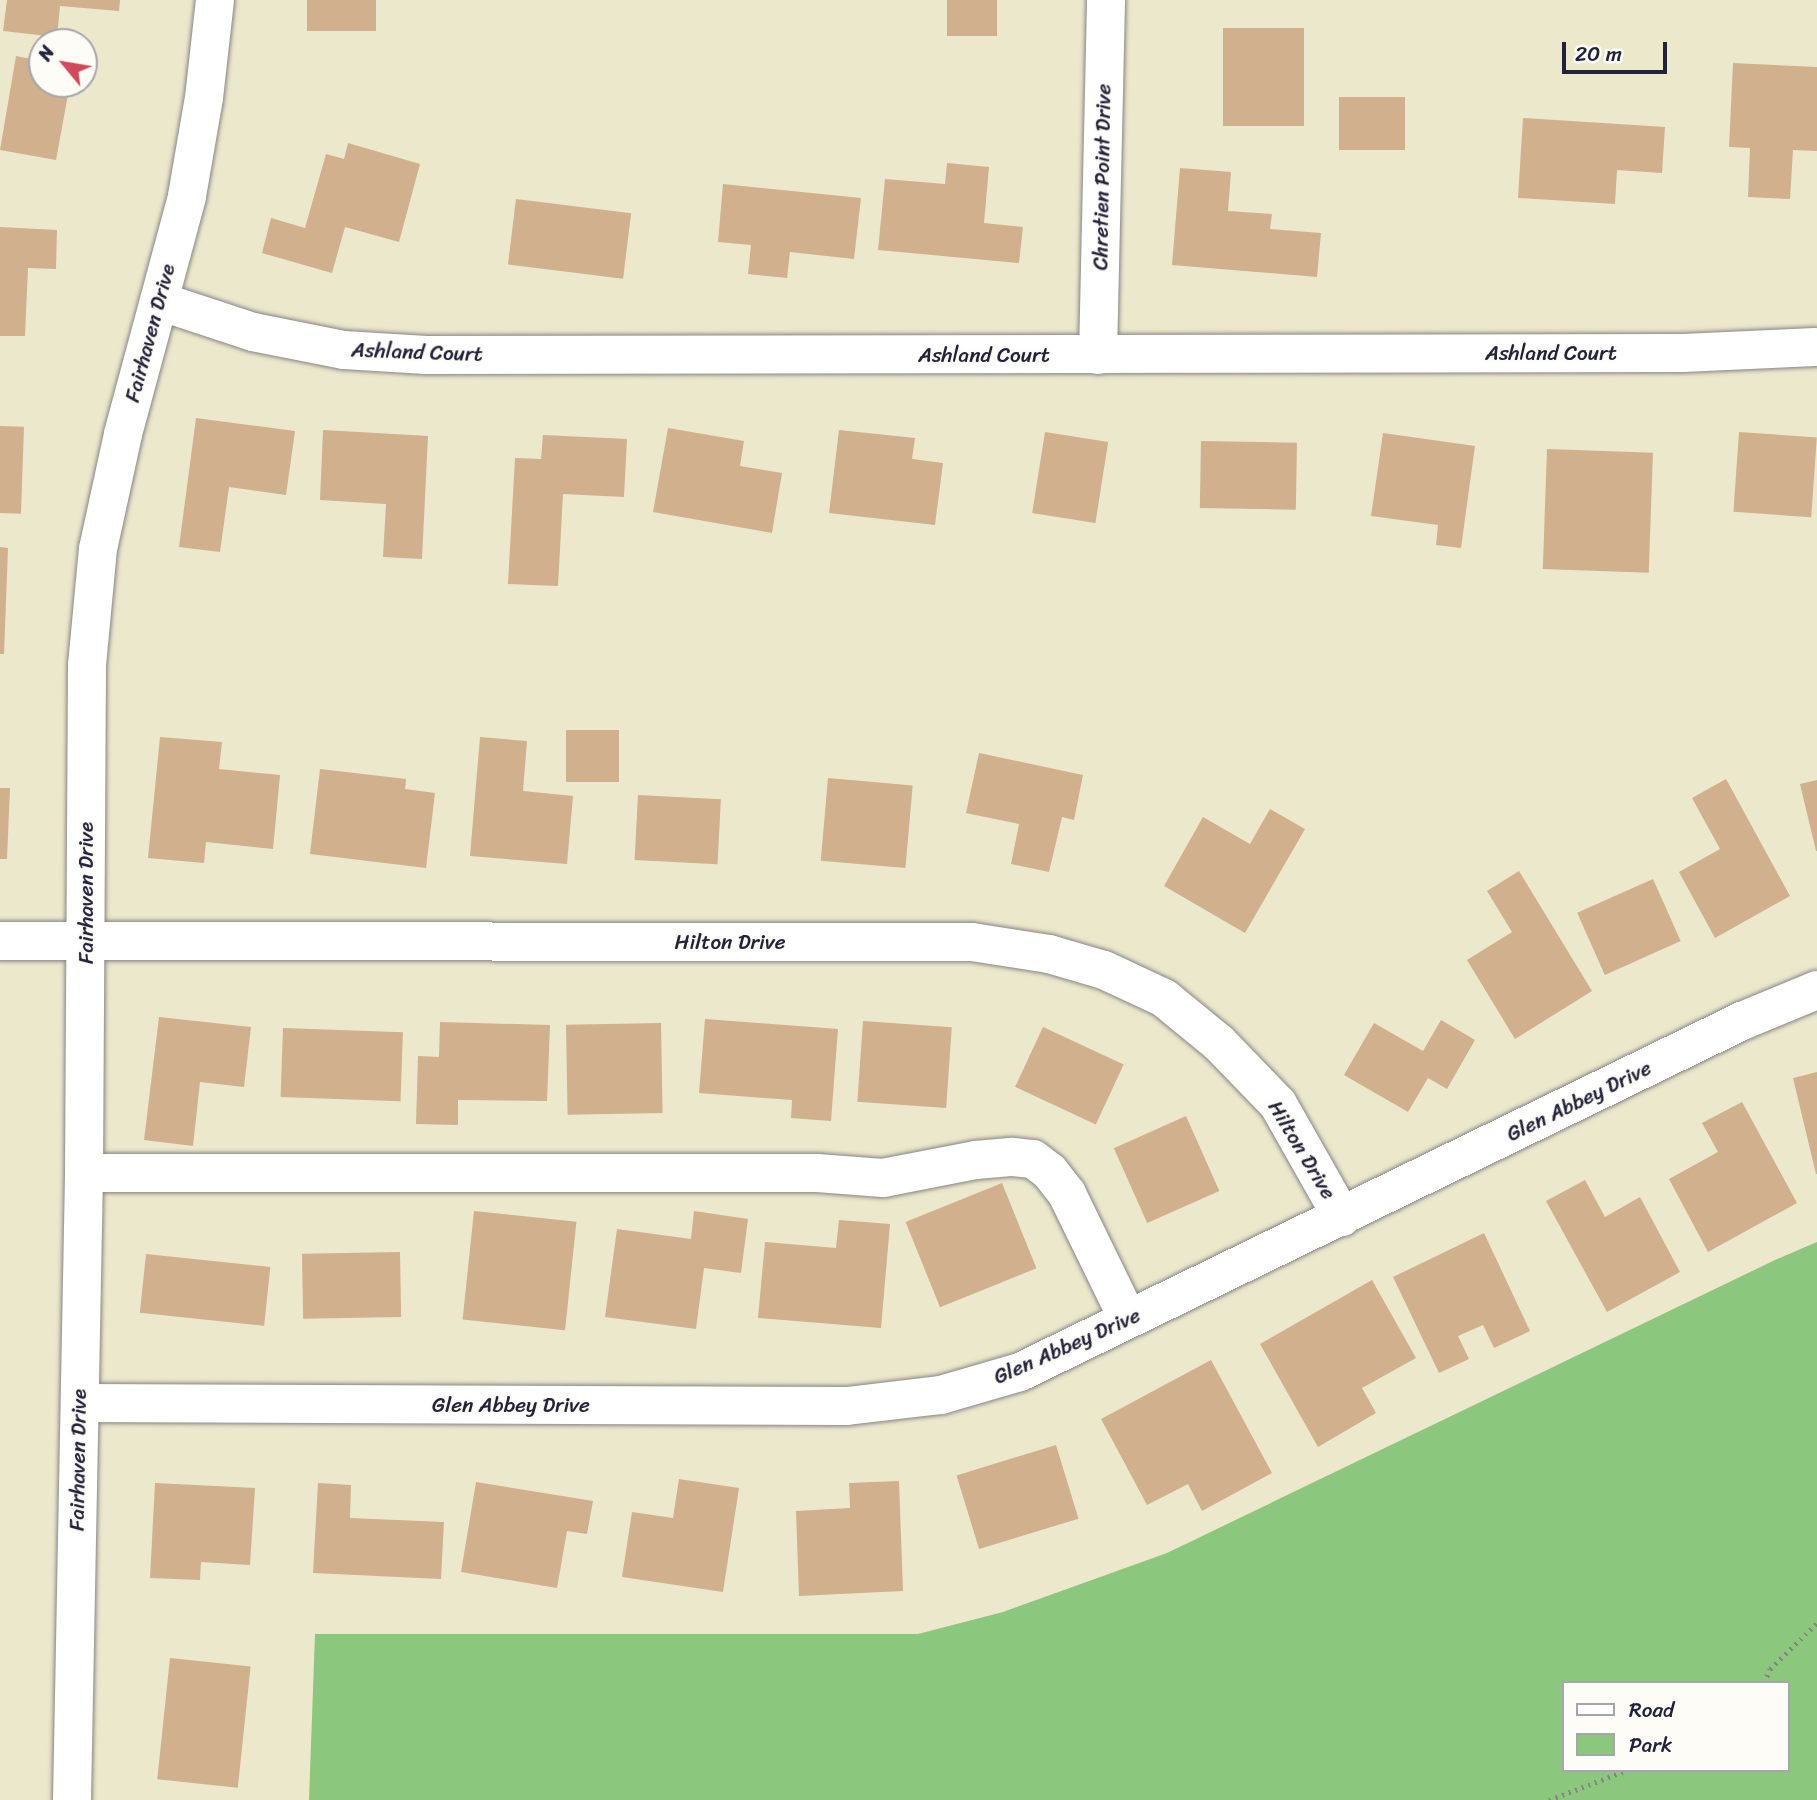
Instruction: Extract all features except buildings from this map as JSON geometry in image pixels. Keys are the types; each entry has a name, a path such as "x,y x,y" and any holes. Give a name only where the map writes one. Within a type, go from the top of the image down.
{"street":[{"name":"Fairhaven Drive","path":"72,1800 84,1173 87,665 98,549 122,434 187,196 204,98 215,0"},
{"name":"Chretien Point Drive","path":"1098,355 1106,0"},
{"name":"Ashland Court","path":"159,300 253,332 344,350 426,355 1683,353 1815,347"},
{"name":"Hilton Drive","path":"0,941 972,942 1049,954 1104,970 1164,998 1219,1043 1278,1104 1342,1217"},
{"name":"Glen Abbey Drive","path":"80,1403 847,1406 941,1395 1020,1372 1742,1021 1817,989"},
{"path":"84,1173 817,1174 883,1178 976,1160 1033,1160 1050,1172 1067,1194 1128,1320"}],"path":[{"path":"1765,1681 1770,1669 1817,1623"},
{"path":"1549,1800 1622,1772"}],"green space":[{"path":"1817,1242 1817,1800 309,1800 315,1634 918,1634 1003,1612 1167,1553"}]}
